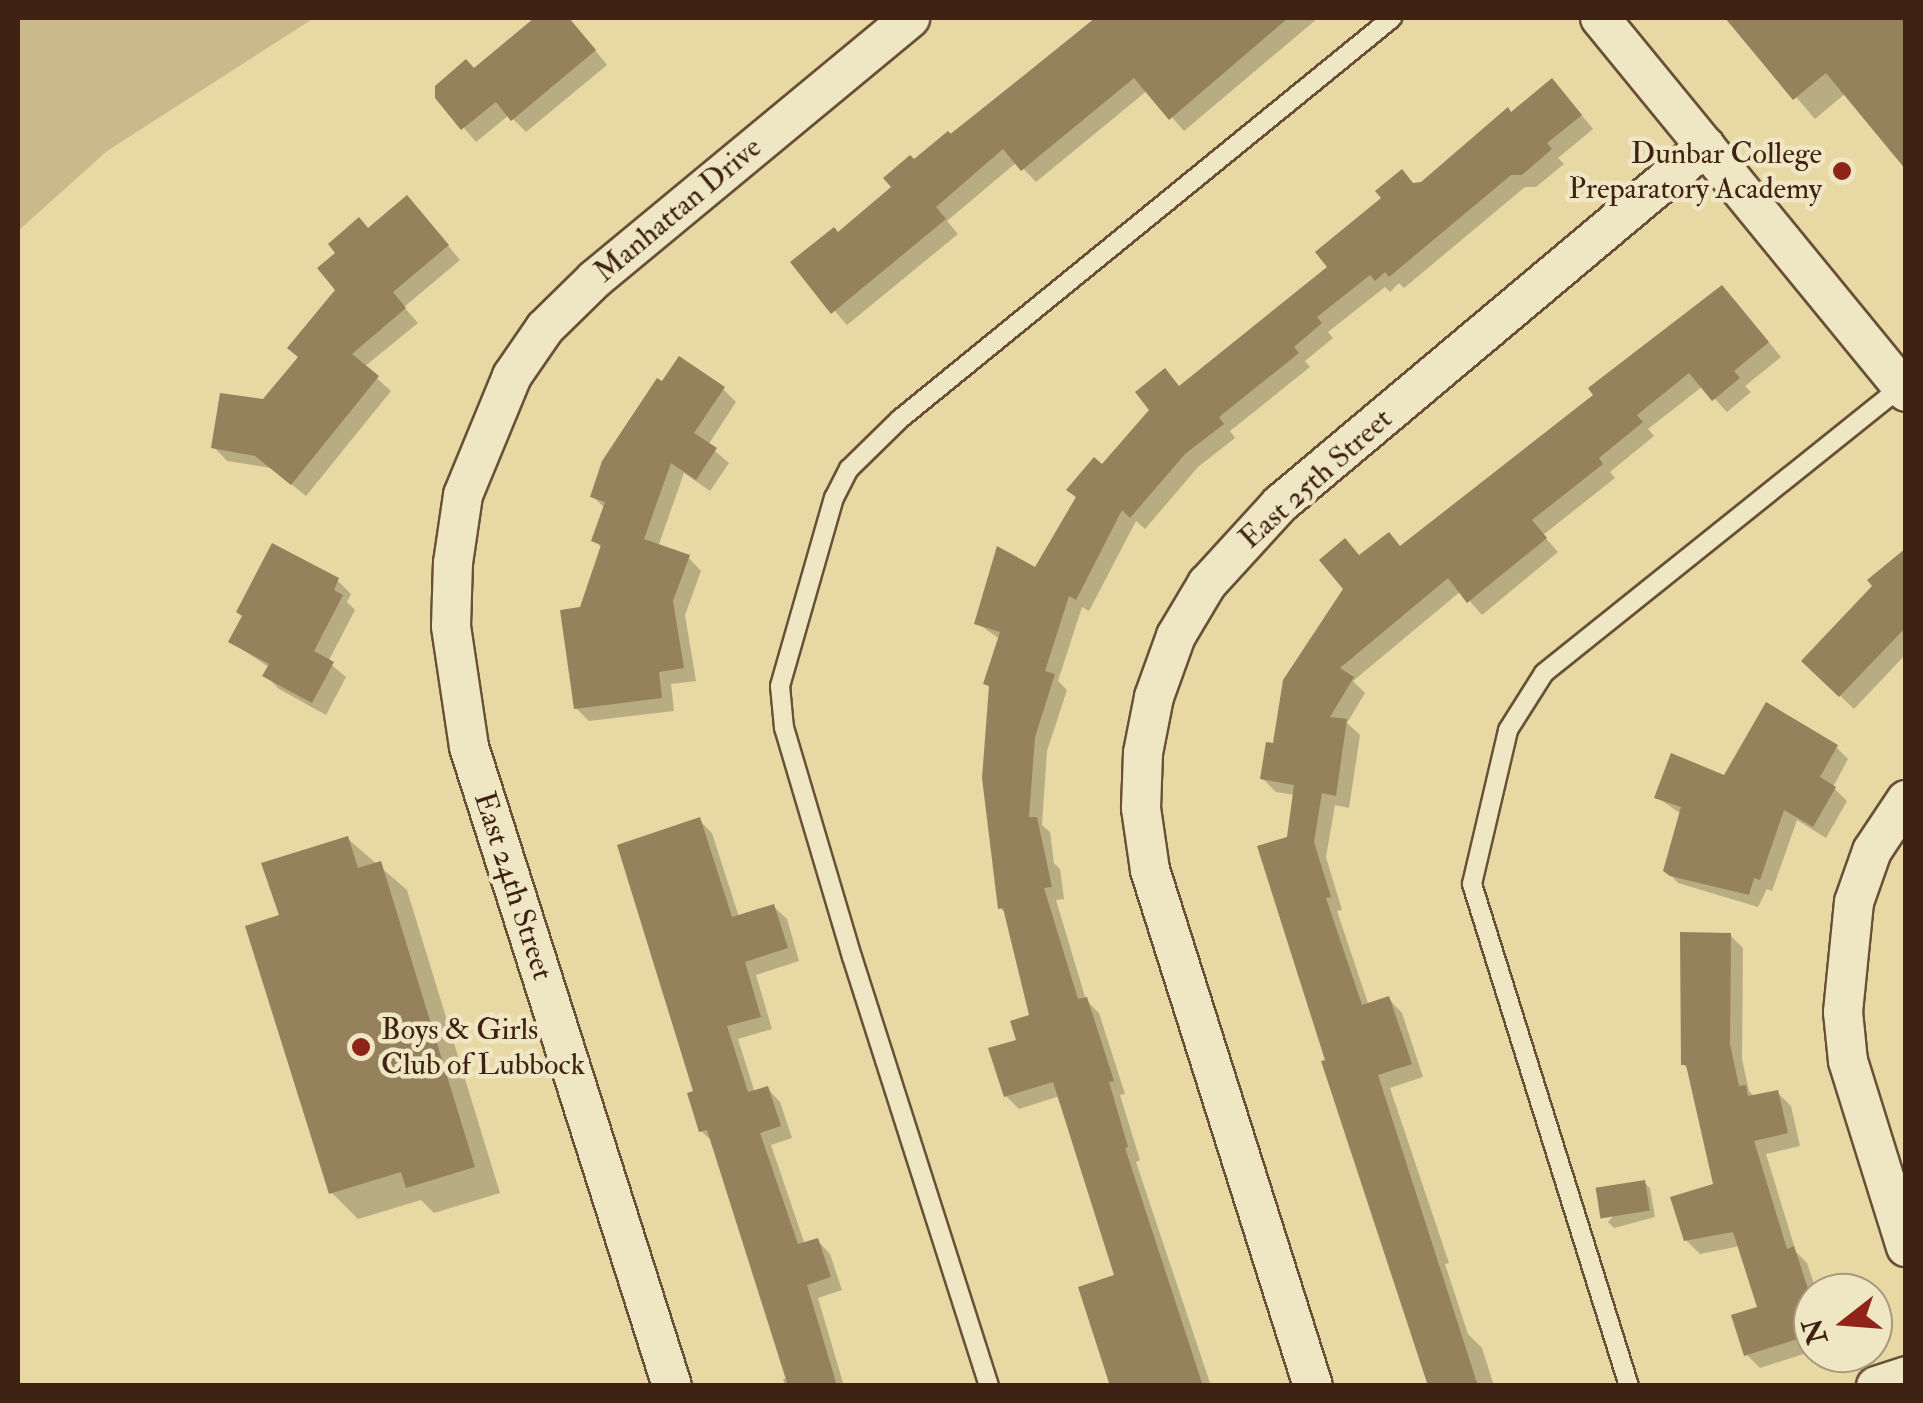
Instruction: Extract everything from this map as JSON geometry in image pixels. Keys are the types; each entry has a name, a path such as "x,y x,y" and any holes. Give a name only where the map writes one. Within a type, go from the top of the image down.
{"street":[{"name":"Manhattan Drive","path":"485,435 512,376 545,328 594,279 910,18"},
{"path":"1600,18 1903,389"},
{"name":"East 25th Street","path":"1313,1386 1150,870 1141,808 1143,753 1154,697 1176,636 1207,584 1280,504 1706,146"},
{"name":"East 24th Street","path":"485,435 462,495 452,563 451,626 469,748 672,1386"},
{"path":"1906,800 1872,850 1854,902 1843,1012 1848,1061 1906,1247"},
{"path":"1876,1386 1906,1376"}],"lane":[{"path":"990,1386 784,728 780,686 834,498 849,469 900,420 1392,18"},
{"path":"1629,1386 1472,884 1508,730 1544,673 1903,389"}],"shaded area":[{"path":"18,18 314,18 107,151 18,231"}],"building":[{"path":"534,18 569,18 596,50 511,121 496,102 461,130 435,98 435,86 466,59 474,68"},
{"path":"1095,18 1288,18 1169,120 1134,78 1021,171 1003,149 936,207 946,219 831,314 790,262 834,227 838,232 891,187 883,178 910,155 914,159 948,131 951,134"},
{"path":"1725,18 1906,18 1906,170 1826,73 1793,100"},
{"path":"1552,78 1582,115 1547,143 1552,149 1522,175 1511,175 1389,277 1385,272 1375,281 1370,275 1317,317 1322,323 1294,347 1299,353 1219,417 1224,424 1185,454 1130,518 1122,510 1076,600 1069,596 1045,671 1055,674 1035,737 1029,817 1037,817 1052,887 1044,888 1078,999 1087,997 1114,1081 1109,1082 1128,1147 1125,1148 1203,1386 1110,1386 1078,1287 1114,1275 1053,1082 1004,1097 988,1048 1016,1040 1010,1021 1029,1015 1003,908 998,909 982,778 989,686 983,684 1000,632 974,624 997,546 1035,567 1076,497 1066,490 1094,457 1102,464 1149,410 1135,392 1165,368 1179,386 1327,267 1315,252 1381,198 1375,191 1402,169 1413,183 1421,182 1508,107 1511,112"},
{"path":"407,195 449,245 393,292 406,308 352,354 379,376 291,485 255,456 211,448 220,393 263,399 298,357 287,348 335,290 317,268 335,253 328,244 359,217 368,228"},
{"path":"1722,285 1769,342 1734,371 1740,378 1712,401 1689,373 1637,415 1643,422 1599,458 1603,464 1532,520 1547,538 1467,603 1448,578 1340,668 1354,677 1330,717 1347,719 1336,796 1322,793 1314,842 1331,897 1326,898 1362,1005 1389,996 1412,1064 1378,1075 1478,1386 1428,1386 1321,1061 1325,1060 1257,846 1287,837 1294,785 1260,779 1266,742 1273,743 1283,680 1343,589 1319,560 1345,538 1359,555 1389,532 1400,546 1593,395 1588,388"},
{"path":"679,356 725,387 694,433 717,448 696,480 671,463 644,539 690,555 673,601 684,668 659,672 662,698 574,709 560,610 580,607 601,545 591,541 605,502 590,497 602,461 657,378 662,381"},
{"path":"272,543 339,578 334,590 343,595 314,651 334,662 312,703 262,676 269,664 228,642 242,616 236,612"},
{"path":"1906,548 1906,627 1839,697 1801,661 1872,586 1867,580"},
{"path":"1766,702 1838,745 1820,777 1836,787 1813,827 1784,810 1760,880 1754,878 1749,895 1670,876 1663,871 1681,807 1654,798 1671,753 1724,775"},
{"path":"700,817 732,917 774,904 788,948 745,962 761,1017 727,1026 748,1092 768,1086 781,1126 760,1133 798,1244 818,1238 831,1277 807,1285 837,1386 788,1386 707,1130 699,1132 687,1093 693,1091 617,845"},
{"name":"Boys & Girls Club of Lubbock","path":"348,836 358,868 381,861 475,1167 406,1188 401,1172 329,1194 245,926 279,915 261,863"},
{"path":"1680,932 1731,933 1730,1044 1739,1086 1746,1085 1748,1096 1778,1090 1788,1133 1754,1141 1787,1249 1794,1246 1803,1273 1793,1273 1793,1340 1744,1356 1731,1315 1757,1307 1733,1232 1684,1241 1670,1197 1713,1184 1686,1065 1681,1065"},
{"path":"1645,1180 1650,1211 1600,1218 1596,1188"}],"place":[{"name":"Dunbar College Preparatory Academy","path":"1842,171"},
{"name":"Boys & Girls Club of Lubbock","path":"361,1047"}]}
